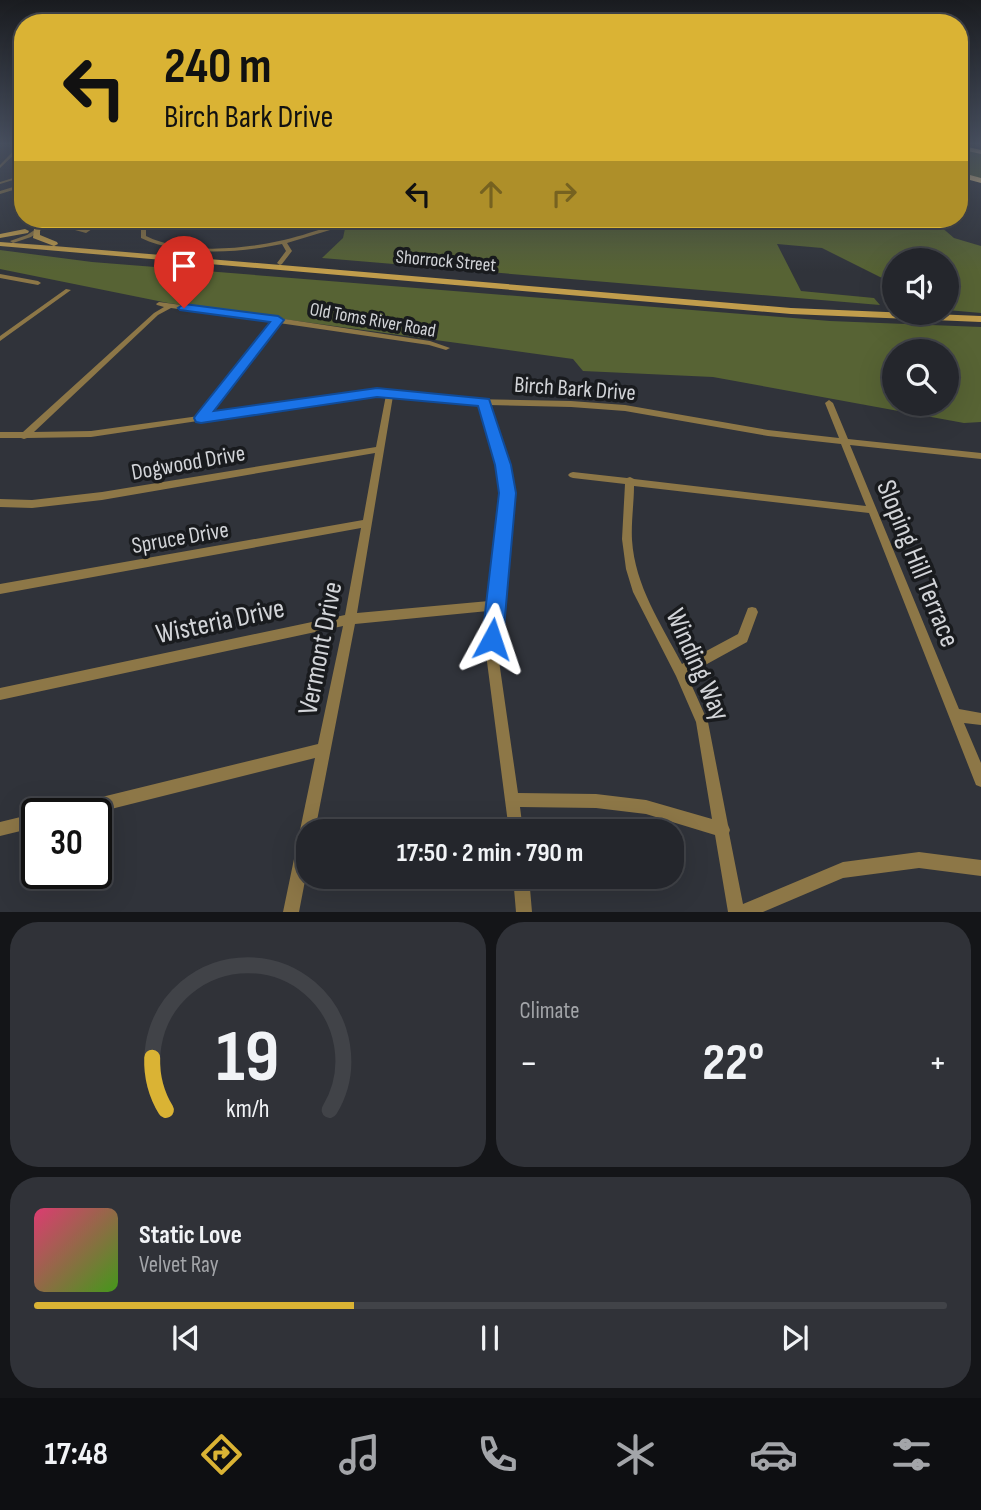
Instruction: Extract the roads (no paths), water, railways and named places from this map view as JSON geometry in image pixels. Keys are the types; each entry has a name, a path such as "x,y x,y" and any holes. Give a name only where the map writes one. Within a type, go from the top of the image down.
{"main road":[{"path":"0,240 25,231"},
{"path":"37,231 36,236 55,247"},
{"name":"Shorrock Street","path":"0,240 55,247 281,263 882,314"},
{"name":"Shorrock Street","path":"0,240 338,274 791,311 882,315"},
{"path":"214,263 281,263 289,267 338,274"},
{"name":"Shorrock Street","path":"959,319 981,320"}],"street":[{"path":"13,241 32,228"},
{"path":"13,241 41,228"},
{"path":"149,228 144,229 141,235 150,242 248,249 284,242 329,228"},
{"path":"281,263 289,251 284,242"},
{"path":"0,276 38,283"},
{"path":"2,335 68,290"},
{"path":"159,304 169,306"},
{"path":"24,436 156,314 169,306"},
{"name":"Old Toms River Road","path":"169,306 430,343 446,348"},
{"path":"201,418 278,320"},
{"name":"Birch Bark Drive","path":"0,435 91,434 361,394 390,393 484,402 625,408 732,429 981,456"},
{"name":"Vermont Drive","path":"291,912 350,618 390,393"},
{"path":"484,402 503,465 508,493 492,654 515,819"},
{"name":"Sloping Hill Terrace","path":"829,404 981,780"},
{"name":"Dogwood Drive","path":"0,503 32,503 102,496 380,449"},
{"path":"573,475 872,510"},
{"name":"Winding Way","path":"630,480 627,539 631,569 638,592 680,671 702,722 736,912"},
{"name":"Spruce Drive","path":"0,589 367,523"},
{"name":"Wisteria Drive","path":"0,694 350,618 495,605"},
{"path":"680,671 743,638 752,612"},
{"path":"954,715 981,719"},
{"path":"112,801 324,749"},
{"path":"513,800 596,801 646,807 723,830"},
{"path":"0,829 21,824"},
{"path":"743,912 843,870 919,860 981,869"},
{"path":"522,889 524,912"}]}
